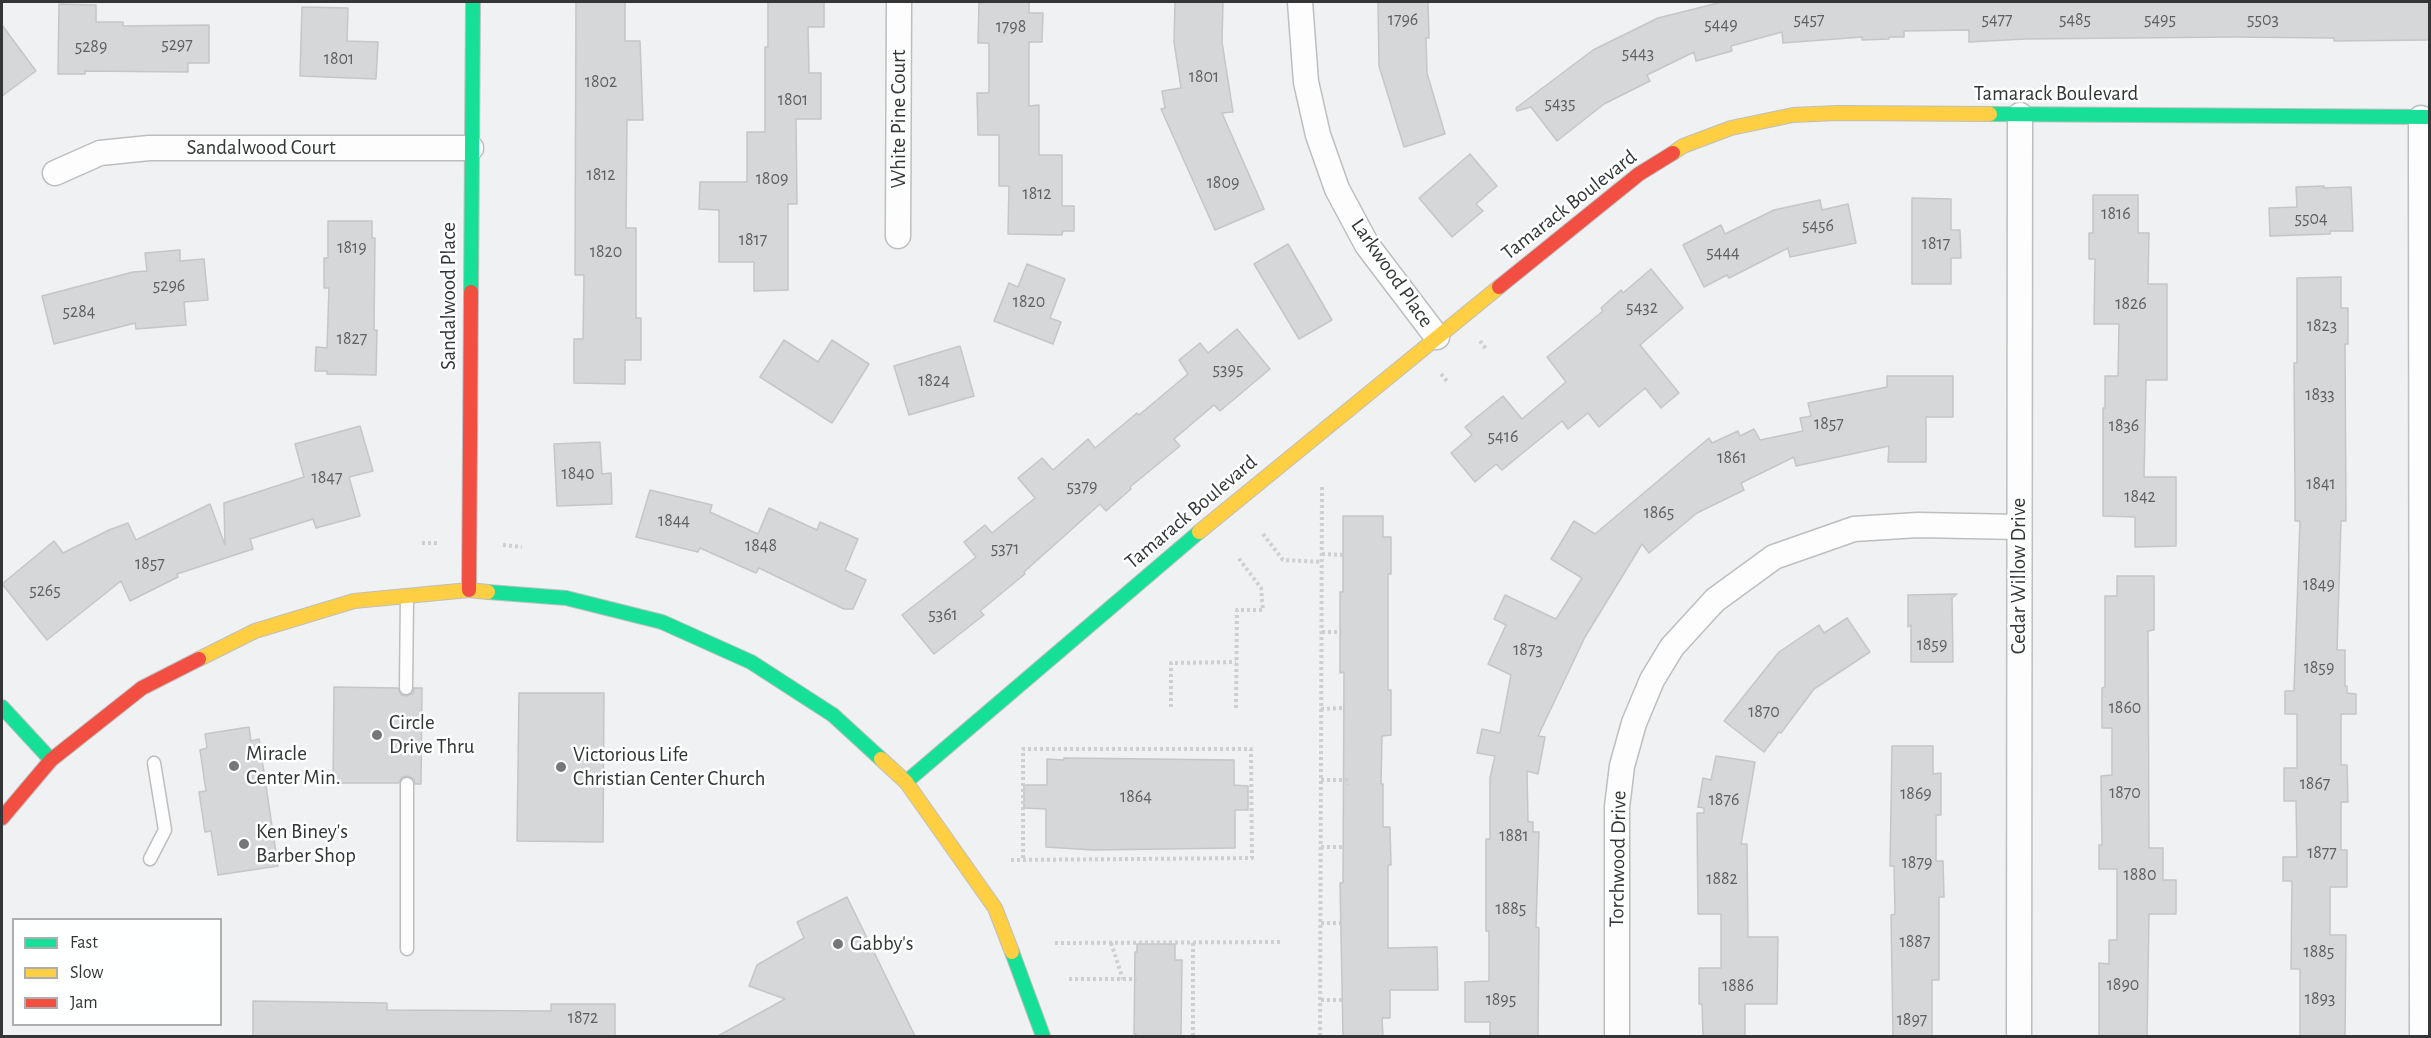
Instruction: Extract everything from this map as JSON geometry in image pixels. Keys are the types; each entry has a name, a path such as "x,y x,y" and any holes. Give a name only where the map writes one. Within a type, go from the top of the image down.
{"street":[{"name":"Sandalwood Place","path":"469,590 473,2"},
{"name":"White Pine Court","path":"898,236 899,2"},
{"name":"Larkwood Place","path":"1300,2 1306,82 1318,135 1337,189 1367,245 1437,336"},
{"name":"Tamarack Boulevard","path":"906,782 1181,547 1437,336 1639,174 1683,146 1731,128 1793,115 1838,113 2425,118"},
{"name":"Cedar Willow Drive","path":"2019,115 2019,1036"},
{"path":"2422,1036 2425,118"},
{"name":"Sandalwood Court","path":"55,173 100,153 148,147 471,148"},
{"name":"Torchwood Drive","path":"1617,1036 1617,807 1622,766 1634,723 1652,680 1672,647 1715,600 1774,557 1854,529 1918,525 2019,527"},
{"path":"2,818 51,760 142,688 255,630 354,601 469,590 566,598 662,622 741,657 833,715 906,782 995,908 1043,1036"},
{"path":"2,707 51,760"}],"lane":[{"path":"406,596 406,688"},
{"path":"150,859 165,830 154,763"},
{"path":"406,784 407,949"}],"path":[{"path":"1320,1036 1322,485"},
{"path":"1263,534 1283,560 1322,562"},
{"path":"422,543 441,543"},
{"path":"503,545 522,547"},
{"path":"1322,554 1343,555"},
{"path":"1236,708 1237,610 1263,610 1261,588 1237,556"},
{"path":"1322,632 1340,632"},
{"path":"1171,707 1171,663 1236,662"},
{"path":"1321,708 1344,708"},
{"path":"1011,860 1252,858 1251,749 1023,749 1023,859"},
{"path":"1321,780 1347,780 1348,785"},
{"path":"1321,847 1343,847"},
{"path":"1321,922 1340,923"},
{"path":"1055,943 1281,942"},
{"path":"1111,943 1123,979"},
{"path":"1192,1036 1193,943"},
{"path":"1069,979 1137,979"},
{"path":"1321,1000 1343,1000"}],"building":[{"path":"576,2 625,2 625,41 640,41 643,120 627,120 626,228 636,228 636,318 641,318 641,360 625,360 625,384 574,383 574,339 583,339 584,275 575,275"},
{"path":"768,2 824,2 824,27 808,27 809,73 821,73 821,119 796,119 797,204 788,204 788,290 754,291 754,262 719,262 719,210 699,209 700,182 747,182 747,132 765,132 765,47 768,47"},
{"path":"1029,2 1029,13 1043,13 1042,42 1029,42 1029,106 1039,105 1039,155 1062,155 1062,206 1074,206 1074,231 1063,231 1062,235 1008,234 1009,186 999,186 999,135 978,135 977,93 989,93 989,43 978,43 979,3"},
{"path":"1175,2 1223,2 1222,42 1233,112 1222,113 1264,209 1215,230 1161,109 1165,108 1162,91 1181,88 1174,42"},
{"path":"1378,2 1428,2 1427,73 1445,134 1404,147 1379,66"},
{"path":"1722,2 2430,2 2430,38 2427,40 2334,41 2334,38 2233,37 2025,39 1969,42 1969,30 1904,31 1904,37 1889,37 1889,39 1862,40 1862,37 1783,43 1782,32 1731,46 1732,51 1696,61 1694,52 1647,75 1650,81 1604,104 1557,141 1531,107 1517,111 1516,108 1593,50 1658,18"},
{"path":"59,4 96,5 96,22 123,22 123,26 209,25 209,63 188,63 188,72 85,71 85,74 58,74"},
{"path":"302,7 348,8 347,41 378,42 376,79 300,76"},
{"path":"2,25 36,71 2,96"},
{"path":"1470,154 1497,186 1476,204 1483,211 1452,237 1419,198"},
{"path":"2324,186 2324,188 2351,187 2353,231 2270,236 2269,208 2297,207 2296,187"},
{"path":"2093,195 2138,195 2138,233 2149,233 2148,284 2167,284 2167,380 2146,380 2144,477 2176,477 2176,546 2135,547 2135,517 2103,516 2105,376 2118,376 2119,324 2094,324 2095,259 2089,259 2089,233 2093,233"},
{"path":"1912,198 1951,199 1951,230 1960,230 1961,258 1951,258 1951,284 1912,284"},
{"path":"1820,200 1822,210 1848,204 1856,243 1790,257 1788,248 1729,278 1727,275 1704,287 1683,245 1721,225 1725,234 1774,210"},
{"path":"328,221 372,221 372,238 375,238 376,375 327,374 327,371 315,371 316,347 327,348 329,288 324,288 324,258 328,258"},
{"path":"1288,244 1332,320 1299,339 1254,264"},
{"path":"180,250 180,261 204,259 208,300 184,302 186,325 136,329 135,323 54,344 42,296 133,272 147,271 145,253"},
{"path":"1027,264 1065,279 1050,318 1061,322 1053,344 994,321 1009,283 1018,287"},
{"path":"1651,269 1683,308 1640,345 1679,393 1661,408 1645,388 1599,427 1588,413 1568,429 1562,421 1502,470 1496,464 1475,482 1451,453 1472,435 1465,427 1503,396 1522,419 1566,382 1547,357 1603,311 1601,308 1621,290 1623,293"},
{"path":"2341,277 2341,308 2348,308 2348,344 2345,344 2346,521 2341,521 2337,650 2345,650 2345,686 2347,686 2347,693 2356,694 2356,714 2341,714 2341,765 2347,765 2348,802 2341,802 2341,850 2347,850 2347,887 2330,887 2330,935 2346,935 2345,1036 2300,1036 2300,969 2291,969 2292,881 2283,881 2283,857 2297,857 2296,801 2284,801 2284,768 2297,768 2297,714 2285,714 2285,691 2294,691 2300,521 2295,521 2294,363 2297,363 2297,278"},
{"path":"1237,329 1270,369 1220,411 1214,405 1174,439 1180,446 1130,487 1131,489 1106,511 1100,504 1024,572 1025,574 980,611 984,615 934,654 902,615 976,557 964,542 985,525 992,533 1035,498 1018,478 1042,458 1053,470 1088,439 1095,448 1188,374 1179,360 1200,343 1208,353"},
{"path":"784,340 818,362 832,340 869,364 832,423 760,377"},
{"path":"960,346 974,396 909,415 894,366"},
{"path":"1887,376 1953,376 1953,417 1926,417 1926,462 1888,462 1889,446 1796,466 1794,457 1741,483 1744,490 1697,513 1649,553 1642,544 1585,637 1538,736 1545,737 1538,774 1527,771 1528,822 1533,822 1533,832 1539,832 1536,927 1539,928 1538,1036 1490,1036 1490,1022 1465,1022 1465,982 1489,981 1489,931 1486,931 1486,839 1490,839 1490,778 1495,756 1477,753 1482,729 1500,733 1511,675 1488,664 1506,625 1494,619 1505,595 1556,619 1582,578 1551,559 1574,521 1595,534 1709,438 1712,443 1738,431 1740,436 1754,429 1760,440 1803,431 1800,418 1811,416 1808,403 1887,387"},
{"path":"360,426 373,471 349,477 360,516 316,528 313,519 250,539 253,549 177,574 178,577 130,601 121,581 47,640 2,584 54,541 63,553 128,523 136,540 210,504 225,545 224,503 304,477 295,444"},
{"path":"600,442 602,474 611,473 612,504 557,506 554,444"},
{"path":"650,490 712,505 710,512 758,534 769,508 817,530 820,522 858,539 845,570 866,580 853,609 844,609 759,568 756,573 700,548 698,552 636,537"},
{"path":"1343,516 1383,516 1383,537 1391,537 1391,574 1388,574 1388,690 1391,690 1391,735 1382,736 1381,784 1383,784 1383,827 1390,827 1388,948 1437,947 1438,990 1390,990 1390,1018 1382,1018 1383,1036 1343,1036 1340,883 1343,883 1344,672 1340,673 1340,592 1343,592"},
{"path":"2117,576 2154,576 2154,630 2148,631 2149,848 2163,848 2163,880 2176,880 2176,914 2149,914 2147,1036 2099,1036 2099,963 2109,964 2109,940 2117,940 2117,869 2099,869 2099,845 2102,845 2101,776 2112,775 2112,728 2102,728 2102,688 2105,687 2105,596 2117,596"},
{"path":"1957,594 1952,598 1953,662 1911,662 1908,595"},
{"path":"1847,618 1870,652 1814,689 1764,752 1724,721 1779,652 1819,625 1824,633"},
{"name":"Circle Drive Thru","path":"334,687 398,688 401,695 406,696 413,693 414,688 422,688 421,784 415,784 414,779 408,776 402,777 399,783 333,783"},
{"name":"Victorious Life Christian Center Church","path":"519,693 604,693 603,842 517,841"},
{"path":"249,727 251,741 259,739 278,866 218,875 211,831 205,832 199,792 206,791 200,750 207,748 205,734"},
{"path":"1892,746 1933,746 1933,774 1941,773 1941,815 1936,815 1936,861 1943,861 1944,897 1939,897 1939,980 1932,980 1932,1036 1893,1036 1891,915 1895,914 1894,866 1890,866"},
{"path":"1716,756 1755,762 1741,844 1747,844 1748,937 1778,937 1777,1004 1745,1004 1745,1036 1703,1036 1702,1004 1699,1004 1699,968 1721,968 1721,914 1698,914 1697,813 1704,813 1704,808 1698,807 1703,778 1711,780"},
{"path":"1064,758 1234,760 1234,785 1248,786 1248,810 1235,810 1235,848 1093,850 1046,847 1046,809 1024,808 1024,785 1047,785 1047,759 1064,760"},
{"path":"847,897 915,1036 718,1036 785,999 749,986 757,965 804,938 797,922"},
{"path":"1137,944 1175,944 1175,960 1182,960 1181,1036 1136,1036 1134,1034"},
{"path":"253,1001 387,1003 387,1010 551,1011 551,1004 615,1004 615,1036 253,1036"}],"traffic: fast":[{"path":"471,292 473,2"},
{"path":"1990,114 2430,117"},
{"path":"906,782 1199,532"},
{"path":"488,592 566,598 662,622 751,662 833,715 881,759"},
{"path":"2,707 51,760"},
{"path":"1012,952 1043,1036"}],"traffic: slow":[{"path":"1673,153 1683,146 1731,128 1793,115 1990,114"},
{"path":"1199,532 1499,287"},
{"path":"199,659 255,631 354,601 469,590 488,592"},
{"path":"881,759 906,782 995,908 1012,952"}],"traffic: jam":[{"path":"1499,287 1639,174 1673,153"},
{"path":"469,590 471,292"},
{"path":"2,818 51,760 142,688 199,659"}],"place":[{"name":"Circle Drive Thru","path":"377,735"},
{"name":"Miracle Center Min.","path":"234,766"},
{"name":"Victorious Life Christian Center Church","path":"561,767"},
{"name":"Ken Biney's Barber Shop","path":"244,844"},
{"name":"Gabby's","path":"838,944"}]}
